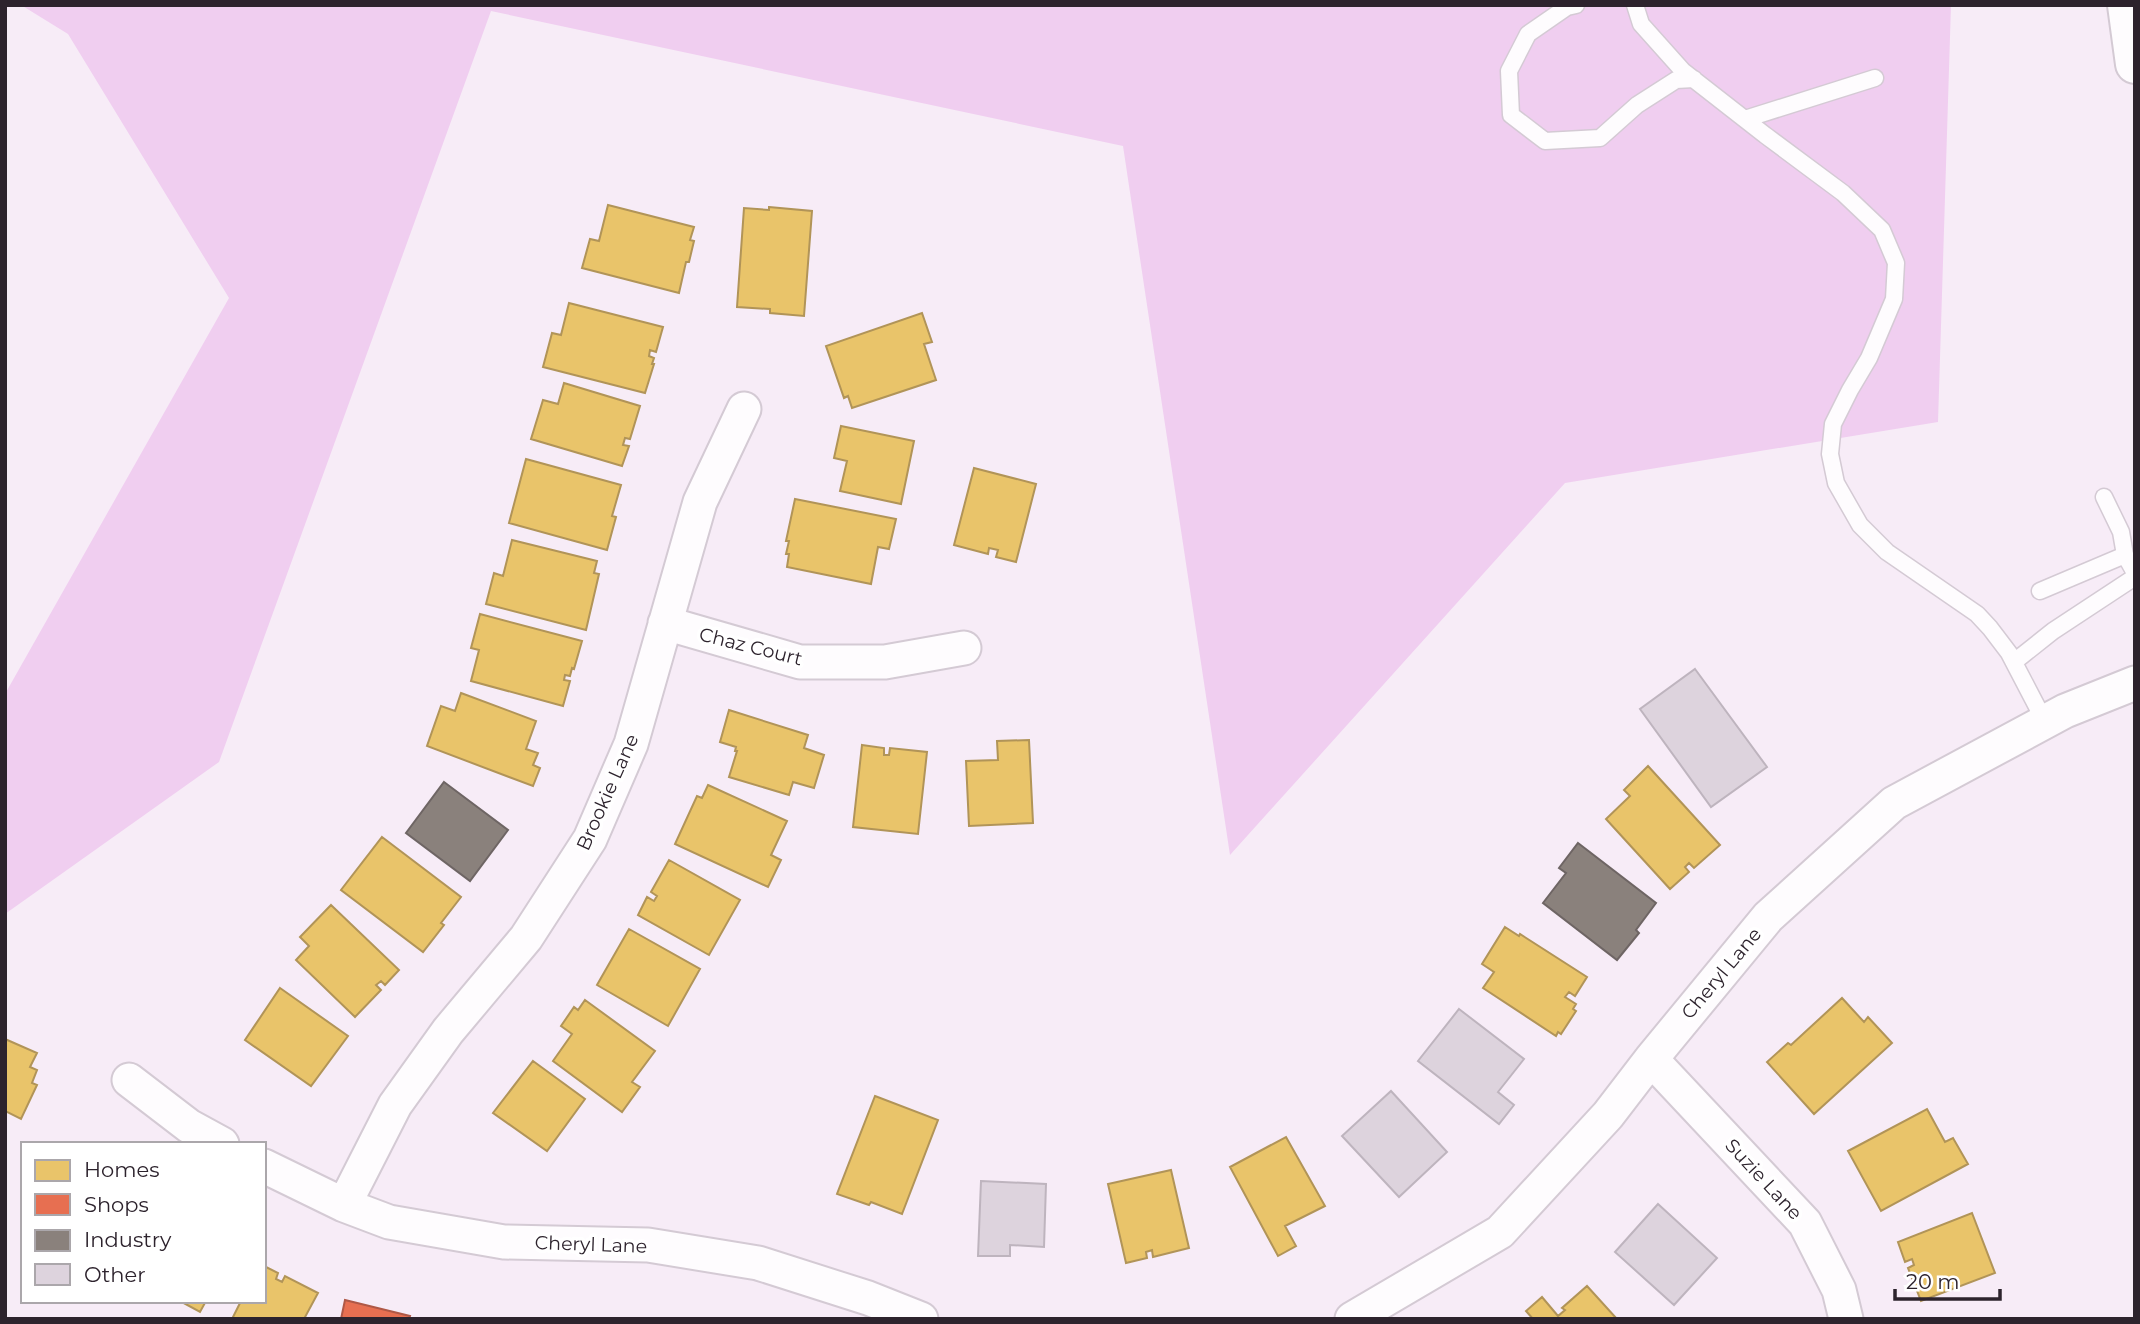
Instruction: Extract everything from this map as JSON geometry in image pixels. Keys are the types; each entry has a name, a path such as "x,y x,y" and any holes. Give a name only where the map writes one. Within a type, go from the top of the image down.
{"main road":[{"path":"2127,5 2135,64"}],"street":[{"name":"Brookie Lane","path":"344,1205 396,1105 448,1031 526,938 590,839 631,744 700,502 744,410"},
{"name":"Chaz Court","path":"665,623 800,662 885,662 964,648"},
{"name":"Cheryl Lane","path":"1352,1319 1500,1232 1608,1115 1768,917 1894,803 2065,711 2135,683"},
{"name":"Suzie Lane","path":"1651,1059 1805,1223 1839,1290 1846,1319"},
{"path":"129,1080 189,1126 218,1142"},
{"name":"Cheryl Lane","path":"266,1167 344,1205 389,1222 504,1242 649,1245 758,1263 868,1298 921,1319"}],"lane":[{"path":"1576,5 1567,7 1528,34 1509,71 1511,115 1545,141 1600,138 1637,105 1676,80 1694,79"},
{"path":"1635,5 1641,24 1683,71 1843,193 1882,230 1896,263 1894,299 1869,358 1833,424 1830,454 1836,484 1860,525 1887,552 1977,614 1990,628 2014,662 2045,722"},
{"path":"1745,119 1875,78"},
{"path":"2014,662 2053,631 2135,575 2125,555 2121,532 2104,497"},
{"path":"2040,592 2125,555"}],"shaded area":[{"path":"21,5 1951,5 1938,422 1565,483 1230,855 1123,146 491,11 219,762 5,914 5,694 229,298 68,34"}],"building: Homes":[{"path":"608,205 694,227 690,240 694,241 679,293 582,268 590,239 599,241"},
{"path":"769,207 812,211 804,316 770,313 770,309 737,307 744,208 769,210"},
{"path":"569,303 663,327 656,352 650,350 649,356 654,358 654,364 645,393 543,367 552,333 561,335"},
{"path":"922,313 932,342 924,344 936,380 852,408 848,396 844,398 826,346"},
{"path":"564,383 640,406 630,439 625,438 623,445 629,446 622,466 531,439 543,400 558,404"},
{"path":"841,426 914,441 901,504 840,491 847,461 834,458"},
{"path":"526,459 621,485 612,516 616,517 607,550 509,523"},
{"path":"974,468 1036,484 1016,562 996,557 998,550 989,548 988,554 954,545"},
{"path":"795,499 896,519 889,549 878,547 871,584 787,567 789,541 786,541"},
{"path":"512,540 597,561 594,573 599,574 586,630 486,604 494,573 503,576"},
{"path":"480,614 582,641 574,669 572,668 570,676 565,675 564,680 570,681 563,706 471,681 479,650 471,648"},
{"path":"461,693 536,721 526,749 538,753 533,765 540,768 533,786 427,746 441,706 455,711"},
{"path":"729,710 808,735 804,748 824,755 814,788 793,782 789,795 729,777 736,747 720,742"},
{"path":"1029,740 1033,823 969,826 966,761 998,760 997,741"},
{"path":"862,745 884,748 884,755 889,755 890,748 927,752 918,834 853,827"},
{"path":"1648,766 1720,845 1694,868 1689,863 1685,867 1689,872 1670,889 1606,819 1630,796 1624,790"},
{"path":"708,785 787,821 771,855 781,860 768,887 675,844 697,796 702,798"},
{"path":"382,837 461,897 423,952 341,890"},
{"path":"669,860 740,900 709,955 638,915 647,897 654,901 657,896 651,892"},
{"path":"331,905 399,970 385,985 381,981 376,985 381,990 355,1017 296,960 309,946 300,937"},
{"path":"1505,927 1587,977 1575,996 1569,992 1565,997 1576,1004 1573,1009 1576,1011 1561,1034 1558,1032 1556,1036 1483,988 1494,972 1482,964"},
{"path":"629,929 700,969 668,1026 597,985"},
{"path":"280,988 348,1036 311,1086 245,1040"},
{"path":"1842,998 1864,1022 1868,1017 1892,1043 1814,1114 1767,1062 1788,1043 1791,1045"},
{"path":"585,1000 655,1051 632,1082 640,1087 622,1112 553,1061 572,1034 561,1026 574,1007 578,1010"},
{"path":"5,1039 37,1053 30,1067 37,1070 32,1083 37,1085 21,1119 5,1111"},
{"path":"533,1061 585,1099 547,1151 493,1113"},
{"path":"875,1096 938,1120 902,1214 871,1202 869,1205 837,1194"},
{"path":"1927,1109 1945,1142 1953,1138 1968,1164 1881,1211 1848,1151"},
{"path":"1286,1137 1325,1206 1285,1226 1296,1246 1278,1256 1230,1167"},
{"path":"1171,1170 1189,1248 1153,1257 1152,1250 1146,1252 1147,1258 1126,1263 1108,1184"},
{"path":"1972,1213 1995,1273 1921,1301 1908,1268 1914,1265 1912,1259 1905,1262 1898,1242"},
{"path":"266,1267 278,1273 276,1279 282,1282 285,1276 318,1293 304,1319 232,1319 240,1303 266,1303"},
{"path":"1587,1286 1617,1319 1533,1319 1526,1311 1542,1297 1558,1316 1565,1310 1562,1308"},
{"path":"184,1303 205,1303 200,1312"}],"building: Shops":[{"path":"345,1300 410,1316 409,1319 341,1319"}],"building: Industry":[{"path":"444,782 508,830 470,881 406,833"},
{"path":"1578,843 1656,903 1636,930 1639,933 1617,960 1543,903 1566,873 1559,868"}],"building: Other":[{"path":"1695,669 1767,767 1711,807 1640,709"},
{"path":"1459,1009 1524,1059 1498,1092 1514,1105 1499,1124 1418,1061"},
{"path":"1391,1091 1447,1152 1399,1197 1342,1136"},
{"path":"981,1181 1046,1184 1044,1247 1010,1245 1010,1256 978,1256"},
{"path":"1658,1204 1717,1258 1674,1305 1615,1252"}]}
